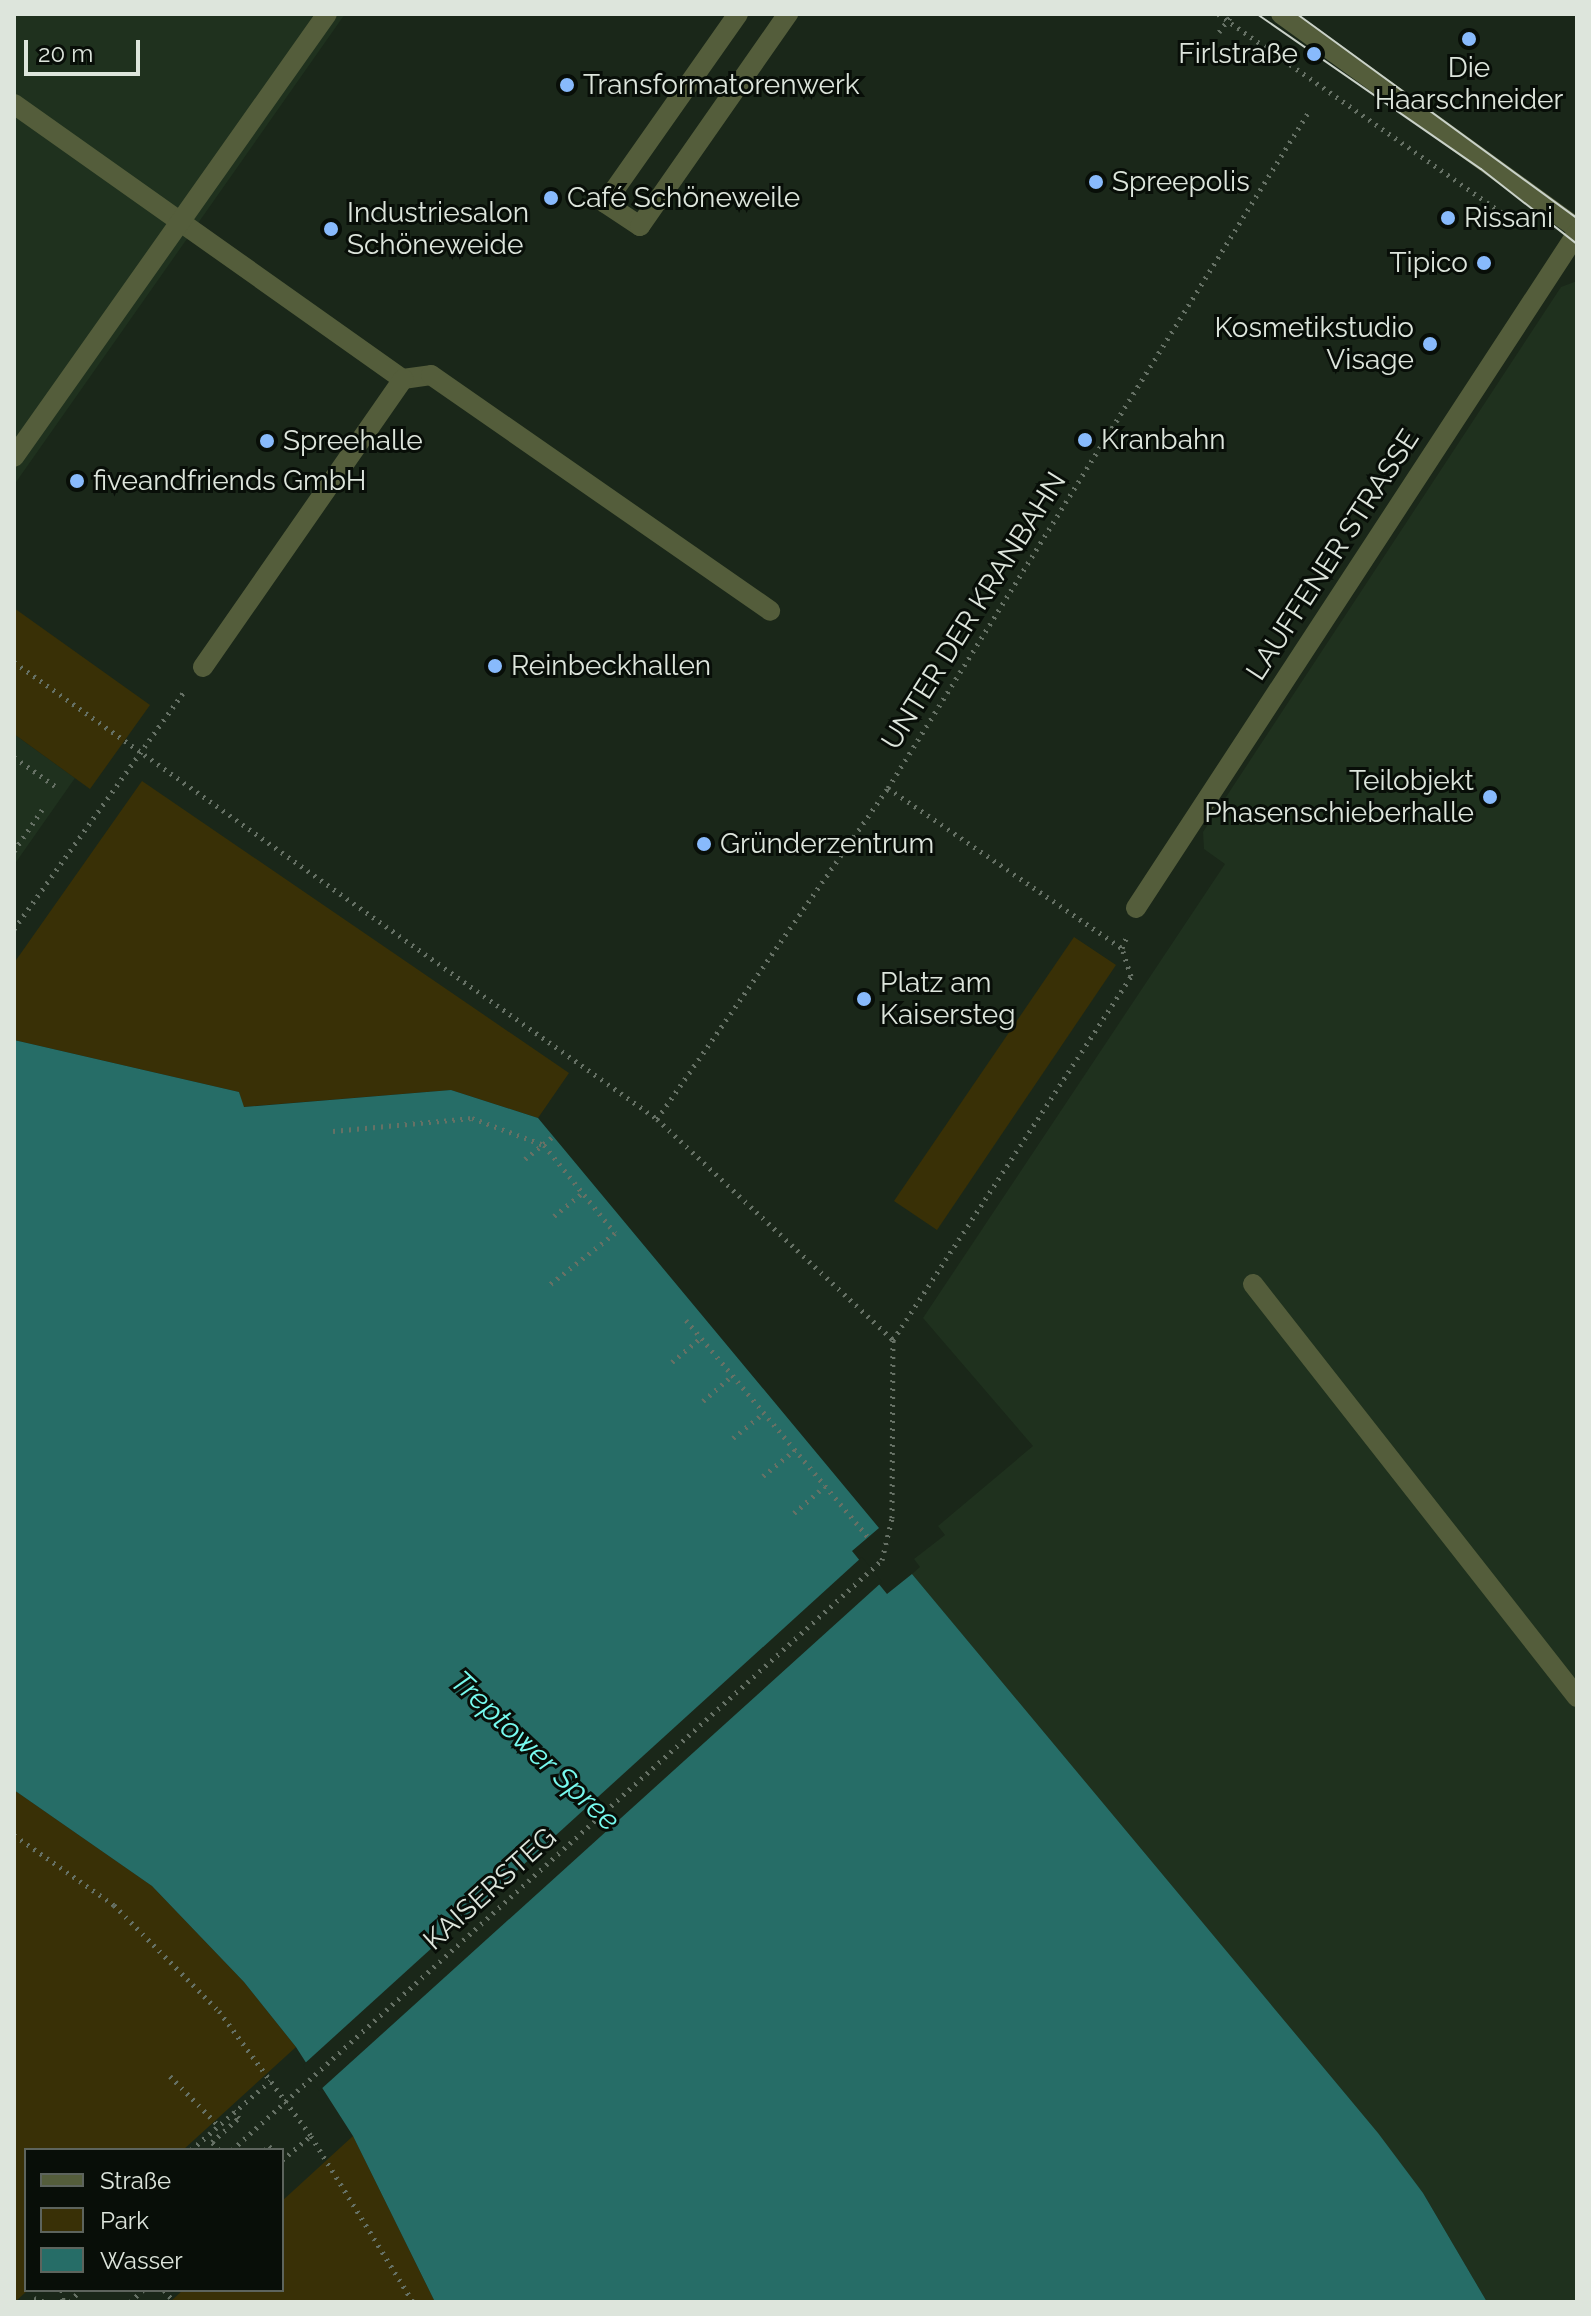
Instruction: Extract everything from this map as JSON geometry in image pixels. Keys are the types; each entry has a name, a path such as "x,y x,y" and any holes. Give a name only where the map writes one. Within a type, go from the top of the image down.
{"street":[{"path":"14,457 327,14"},
{"path":"738,14 605,203 640,226 788,14"},
{"path":"1281,14 1577,230"},
{"path":"14,104 403,379 431,375 770,611"},
{"name":"LAUFFENER STRASSE","path":"1136,908 1577,230"},
{"path":"203,667 403,379"},
{"path":"1253,1284 1577,1697"}],"path":[{"path":"1218,14 1230,18 1498,214 1517,216"},
{"path":"1219,32 1230,18"},
{"name":"UNTER DER KRANBAHN","path":"657,1119 888,788 1308,113"},
{"path":"14,662 657,1119 893,1340 1131,976 1122,948 1136,908"},
{"path":"14,929 137,751 203,667"},
{"path":"14,757 55,786"},
{"path":"888,788 1122,948"},
{"path":"14,851 42,810"},
{"path":"333,1131 472,1118 544,1145 615,1233 548,1286"},
{"path":"525,1159 553,1136"},
{"path":"554,1216 582,1193"},
{"path":"686,1320 868,1537"},
{"path":"672,1362 701,1338"},
{"name":"KAISERSTEG","path":"234,2148 882,1560 892,1518 893,1340"},
{"path":"703,1401 732,1376"},
{"path":"733,1438 764,1413"},
{"path":"763,1476 795,1450"},
{"path":"794,1513 825,1486"},
{"path":"14,1835 114,1905 219,2011 311,2136 413,2302"},
{"path":"170,2076 218,2125"},
{"path":"193,2148 270,2081"},
{"path":"217,2148 212,2142 239,2118 234,2111"},
{"path":"284,2158 311,2136"},
{"path":"34,2298 45,2302"}],"shaded area":[{"path":"14,14 345,14 14,485"},
{"path":"1577,281 1577,2302 1487,2302 1423,2193 912,1574 920,1567 914,1559 945,1535 938,1526 1033,1446 923,1318 1225,864 1204,849 1203,832 1561,287"},
{"path":"14,734 75,778 14,865"}],"green space":[{"path":"14,608 150,705 90,789 14,734"},
{"path":"142,781 569,1073 538,1118 451,1090 243,1107 239,1092 14,1040 14,963"},
{"path":"1074,937 1116,965 937,1230 894,1201"},
{"path":"14,1790 152,1886 244,1982 296,2047 185,2148 24,2148 26,2292 15,2302"},
{"path":"353,2136 435,2302 170,2302 181,2292 284,2292 284,2199"}],"water":[{"name":"Treptower Spree","path":"14,1040 239,1092 244,1107 451,1090 538,1118 879,1528 852,1551 887,1594 912,1574 1378,2133 1423,2193 1487,2302 435,2302 353,2136 296,2047 244,1982 152,1886 14,1790"}],"pier":[{"path":"862,1557 882,1582 319,2091 303,2065"}],"tram line":[{"path":"1257,14 1481,169 1577,244"},
{"path":"1297,14 1577,218"}],"place":[{"name":"Die Haarschneider","path":"1469,39"},
{"name":"Firlstraße","path":"1314,54"},
{"name":"Transformatorenwerk","path":"567,85"},
{"name":"Spreepolis","path":"1096,182"},
{"name":"Café Schöneweile","path":"551,198"},
{"name":"Rissani","path":"1448,218"},
{"name":"Industriesalon Schöneweide","path":"331,229"},
{"name":"Tipico","path":"1484,263"},
{"name":"Kosmetikstudio Visage","path":"1430,344"},
{"name":"Kranbahn","path":"1085,440"},
{"name":"Spreehalle","path":"267,441"},
{"name":"fiveandfriends GmbH","path":"77,481"},
{"name":"Reinbeckhallen","path":"495,666"},
{"name":"Teilobjekt Phasenschieberhalle","path":"1490,797"},
{"name":"Gründerzentrum","path":"704,844"},
{"name":"Platz am Kaisersteg","path":"864,999"}]}
